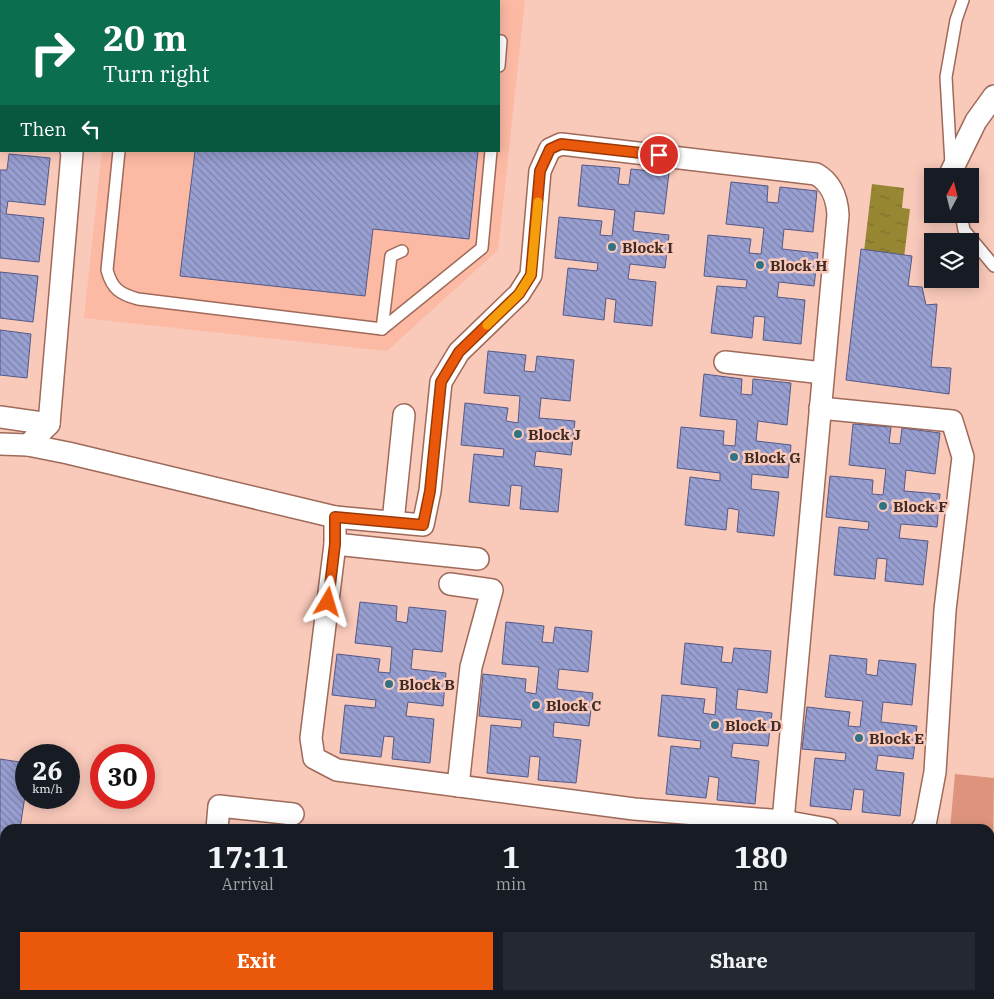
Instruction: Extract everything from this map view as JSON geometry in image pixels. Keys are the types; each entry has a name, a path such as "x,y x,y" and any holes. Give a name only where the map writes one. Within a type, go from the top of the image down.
{"street":[{"path":"955,168 976,121 994,96"},
{"path":"0,444 28,445 68,453 335,517 423,525 430,491 441,382 459,352 519,294 531,275 540,171 550,149 561,144 816,174 826,179 837,200 838,215 783,821"},
{"path":"28,445 49,424 72,152"},
{"path":"725,362 823,373"},
{"path":"820,408 952,421 963,456 945,610 935,772 925,824"},
{"path":"392,522 404,415"},
{"path":"0,417 49,424"},
{"path":"335,517 335,544 310,738 314,758 337,770 634,809 800,824"},
{"path":"335,544 478,559"},
{"path":"450,584 492,590 471,667 458,786"},
{"path":"217,824 219,806 293,814"}],"lane":[{"path":"952,168 946,77 956,20 963,0"},
{"path":"500,54 501,41"},
{"path":"119,152 107,270 110,283 121,294 138,299 382,329 482,248 491,152"},
{"path":"962,223 964,230 994,266"},
{"path":"382,329 391,256 402,251"}],"shaded area":[{"path":"500,0 525,0 498,250 387,351 84,318 102,152 500,152"},
{"path":"955,774 994,778 993,824 950,824"}],"water":[{"path":"872,184 904,188 902,208 910,209 901,282 861,277"}],"building":[{"path":"195,152 478,152 469,239 373,229 365,296 180,276"},
{"path":"9,154 50,158 45,205 8,201 6,214 44,218 39,262 0,258 0,170 7,170"},
{"name":"Block I","path":"582,165 620,168 618,184 629,185 631,169 669,173 664,214 635,211 633,231 669,235 665,268 630,264 628,279 656,282 652,326 614,322 616,300 606,298 604,320 563,315 568,268 597,271 598,263 555,258 559,217 602,221 600,235 612,236 615,210 578,206"},
{"name":"Block H","path":"731,182 768,186 767,202 778,203 780,187 817,191 813,232 784,229 782,249 818,253 814,286 779,282 777,297 805,300 801,344 763,340 765,317 754,316 752,338 711,333 717,286 746,288 747,280 704,276 708,235 751,239 749,253 761,254 764,228 726,224"},
{"path":"861,249 912,256 908,286 922,287 926,305 937,304 931,367 951,368 949,394 846,380"},
{"path":"0,272 38,276 33,322 0,318"},
{"path":"0,330 31,334 27,378 0,375"},
{"name":"Block J","path":"488,351 526,355 524,371 535,372 537,356 574,360 570,401 541,398 539,418 575,421 571,455 536,451 534,466 562,469 558,512 520,509 522,486 511,485 509,506 469,502 474,454 503,457 504,449 461,445 465,403 508,408 506,421 518,423 520,396 484,393"},
{"name":"Block G","path":"704,374 742,379 741,394 752,395 753,379 791,383 787,425 758,421 756,441 791,445 788,478 752,474 751,489 779,492 774,536 737,532 739,510 728,508 726,530 685,525 690,477 720,481 720,473 677,468 681,427 724,431 723,445 735,446 737,420 700,416"},
{"name":"Block F","path":"853,424 891,427 889,443 900,444 902,428 940,433 935,474 906,470 904,491 940,494 937,527 901,524 899,538 928,541 923,585 885,581 887,559 877,558 875,579 834,575 839,527 868,530 869,522 826,517 830,476 873,480 872,494 883,495 886,469 849,465"},
{"name":"Block B","path":"360,602 397,606 396,621 407,623 409,607 446,611 442,652 413,649 411,669 446,673 443,706 408,702 406,716 434,719 430,763 392,759 394,737 384,736 381,757 340,753 345,705 375,708 376,700 332,695 337,654 380,659 378,672 390,673 392,647 355,643"},
{"name":"Block C","path":"506,622 544,626 542,642 553,643 555,627 592,631 588,672 559,669 557,689 593,693 589,726 554,722 553,737 581,740 576,783 538,780 540,757 530,756 528,777 487,773 491,725 521,728 522,720 479,716 483,674 526,679 525,692 536,694 539,667 502,664"},
{"name":"Block D","path":"685,643 723,647 721,662 732,663 734,648 771,651 767,693 738,689 736,709 772,713 768,746 733,743 731,757 759,761 755,804 717,800 719,778 709,776 706,798 666,794 671,746 700,749 701,741 658,736 662,695 705,699 703,713 715,715 717,688 681,684"},
{"name":"Block E","path":"830,655 867,659 866,674 877,676 879,660 916,664 912,705 883,702 881,722 917,726 913,759 878,755 876,770 904,773 900,816 862,812 864,790 854,789 851,810 810,806 815,758 845,761 846,753 802,749 807,707 850,712 848,726 860,727 863,701 825,697"},
{"path":"0,759 15,761 15,809 23,809 21,824 0,824"}],"slow traffic":[{"path":"487,325 519,294 531,275 538,202"}],"place":[{"name":"Block I","path":"612,247"},
{"name":"Block H","path":"760,265"},
{"name":"Block J","path":"518,434"},
{"name":"Block G","path":"734,457"},
{"name":"Block F","path":"883,506"},
{"name":"Block B","path":"389,684"},
{"name":"Block C","path":"536,705"},
{"name":"Block D","path":"715,725"},
{"name":"Block E","path":"859,738"}],"route":[{"path":"328,602 335,544 335,517 423,525 430,491 441,382 448,367 459,352 519,294 531,275 540,171 550,149 561,144 659,155"}]}
